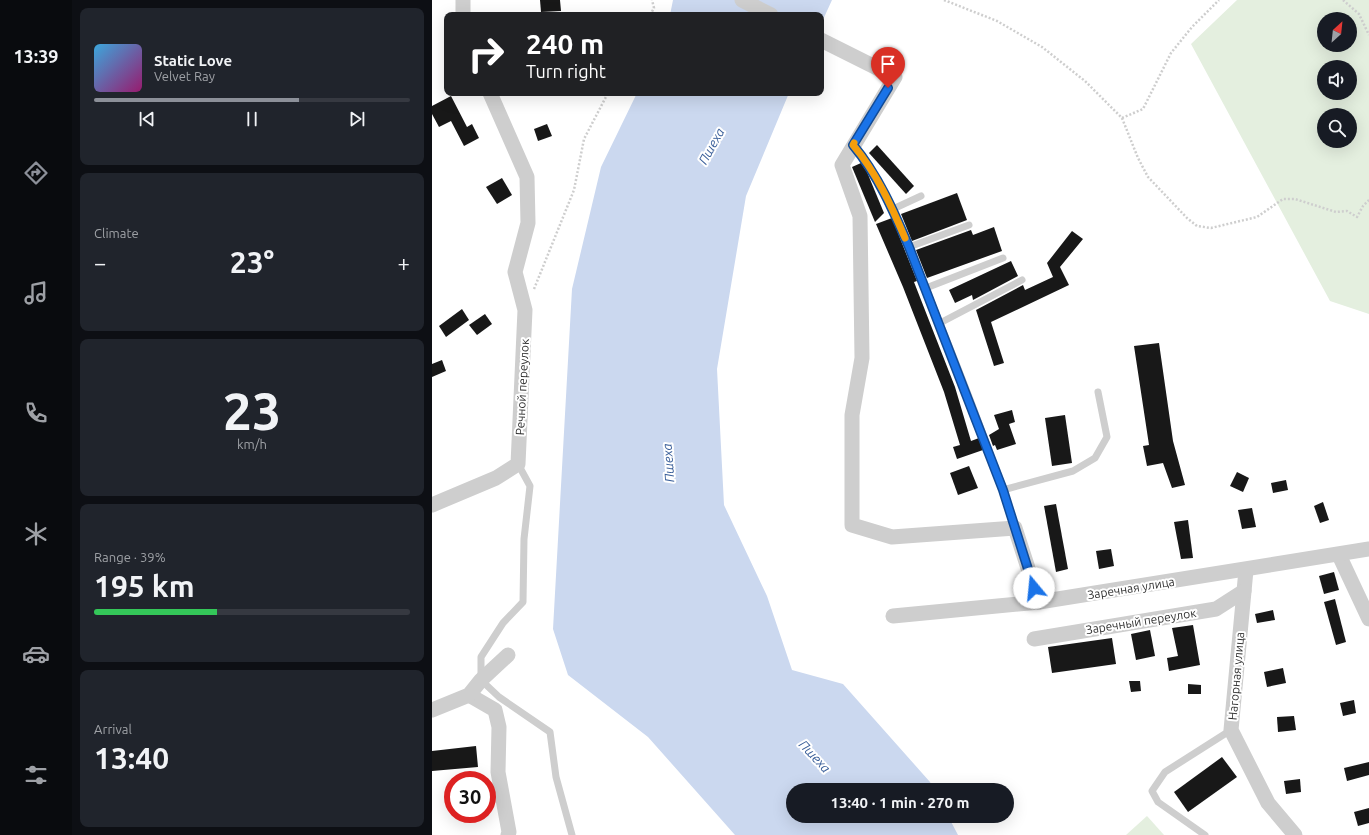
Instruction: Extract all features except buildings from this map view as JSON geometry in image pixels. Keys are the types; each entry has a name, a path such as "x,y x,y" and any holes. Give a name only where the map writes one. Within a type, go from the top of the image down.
{"street":[{"path":"463,0 463,12"},
{"path":"742,0 765,12"},
{"path":"826,43 895,76 842,165 860,216 862,358 852,415 852,525 892,537 1015,528 1038,602"},
{"name":"Речной переулок","path":"491,96 527,177 528,223 515,272 525,310 518,464"},
{"path":"432,505 496,478 518,464"},
{"name":"Заречная улица","path":"893,616 1038,602 1340,555 1369,549"},
{"path":"1340,555 1369,619"},
{"name":"Нагорная улица","path":"1246,570 1231,730 1268,803 1295,835"},
{"name":"Заречный переулок","path":"1034,639 1216,609 1244,591"},
{"path":"432,710 469,695 508,655"},
{"path":"469,695 495,710 499,727 498,772 509,832 508,835"}],"lane":[{"path":"853,145 868,164 893,209 940,323 1003,490 1015,528"},
{"path":"893,209 921,196"},
{"path":"909,247 969,225"},
{"path":"926,288 1003,258"},
{"path":"940,323 1022,280"},
{"path":"1003,490 1073,471 1095,458 1107,436 1098,392"},
{"path":"518,464 530,486 524,540 523,602 503,623 481,657 482,680 499,697 550,732 556,777 572,835"},
{"path":"1205,835 1158,802 1152,791 1165,772 1231,730"}],"path":[{"path":"652,0 654,8 652,12"},
{"path":"944,0 997,21 1042,47 1085,81 1122,118 1138,158 1148,177 1187,218 1197,226 1211,228 1257,217 1283,199 1295,199 1336,212 1347,212 1357,217 1363,206 1369,200"},
{"path":"1122,118 1144,109 1171,54 1192,27 1219,0"},
{"path":"1344,0 1359,14 1369,35"},
{"path":"525,310 574,190 584,139 606,96"}],"green space":[{"path":"1237,0 1369,0 1369,314 1330,301 1191,44"},
{"path":"1147,816 1164,835 1126,835"}],"water":[{"path":"673,0 832,0 824,17 824,12 671,12"},
{"name":"Пшеха","path":"636,96 788,96 746,196 717,369 724,505 767,596 792,670 843,684 930,783 786,783 786,823 952,823 958,835 735,835 648,737 568,675 553,629 572,289 601,167"}],"slow traffic":[{"path":"854,143 853,145 868,164 893,209 905,238"}],"route":[{"path":"888,88 853,145 868,164 893,209 909,247 940,323 1003,490 1034,588"}]}
